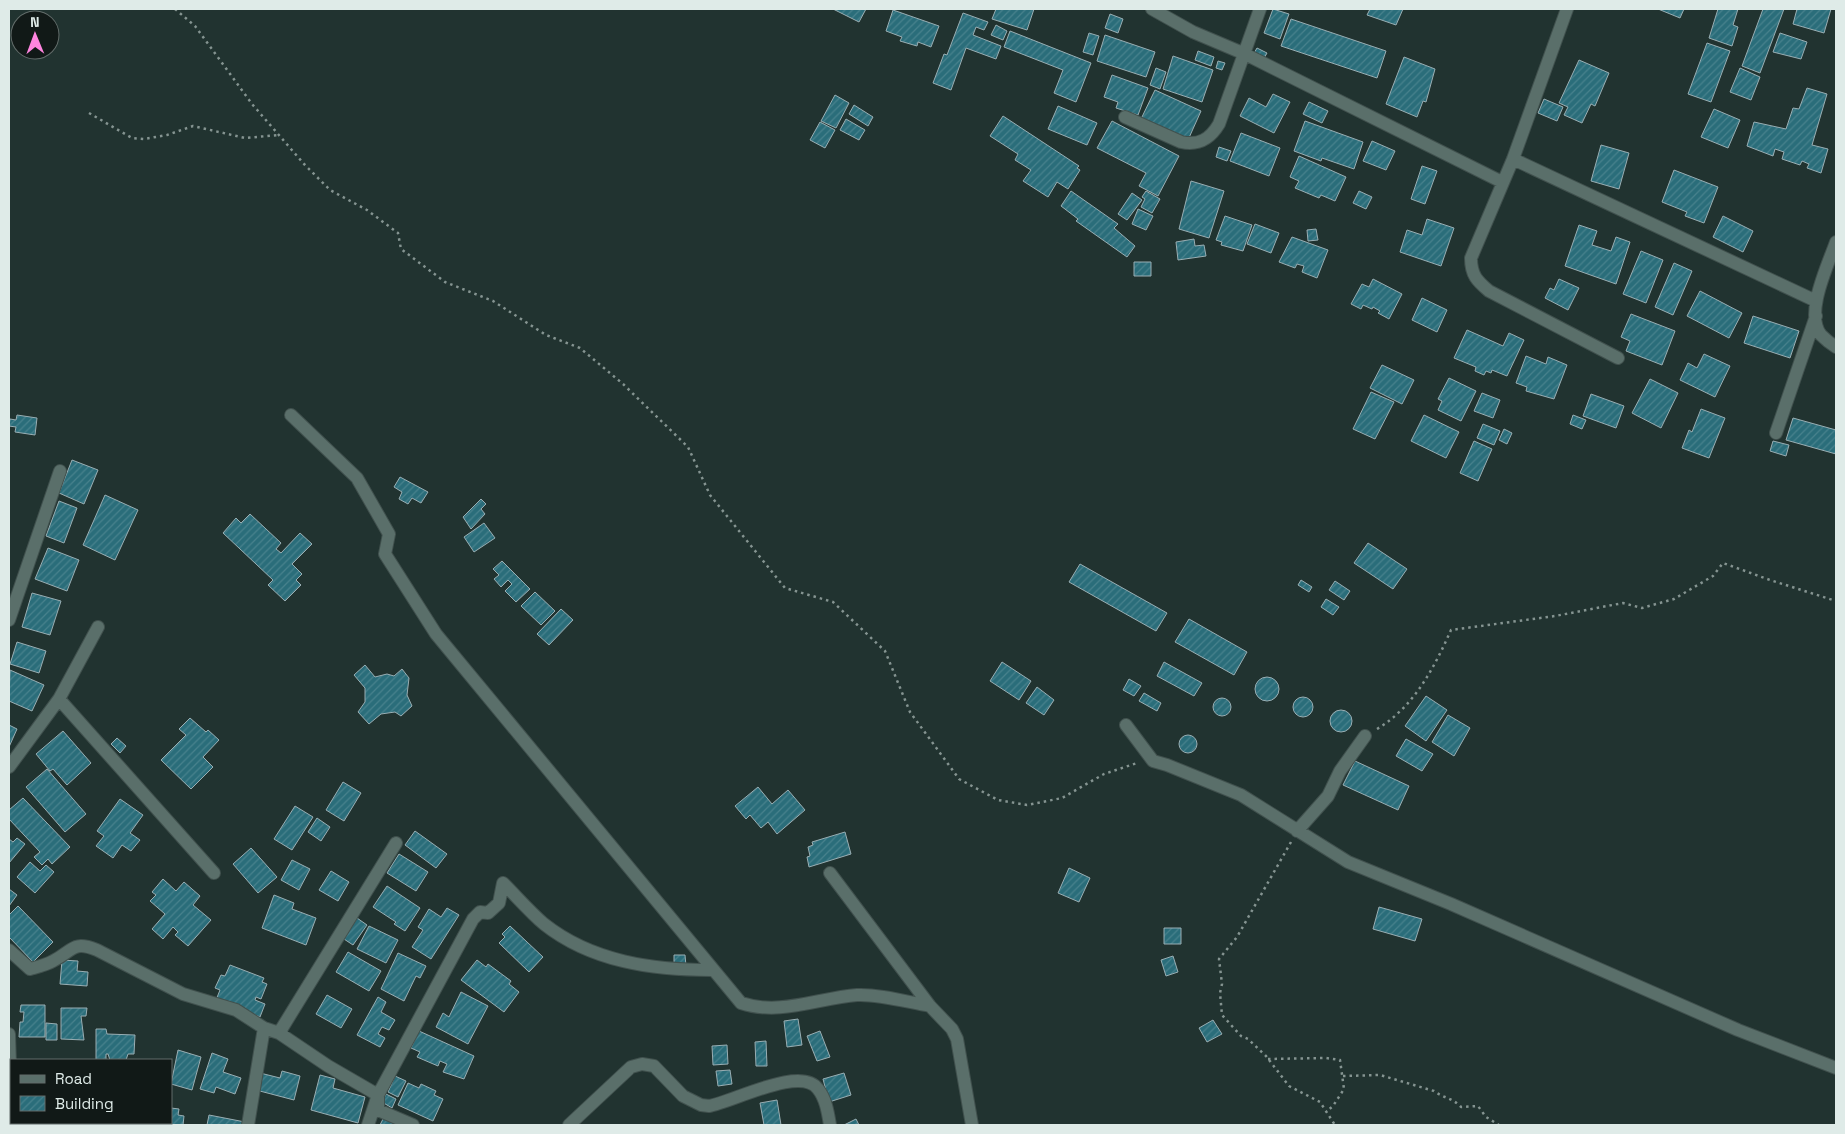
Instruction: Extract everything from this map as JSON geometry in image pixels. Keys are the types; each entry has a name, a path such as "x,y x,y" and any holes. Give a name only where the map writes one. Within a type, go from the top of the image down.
{"street":[{"path":"1152,9 1193,32 1245,54 1502,182"},
{"path":"1125,117 1181,142 1190,144 1207,138 1219,124 1260,9"},
{"path":"1567,9 1513,159 1471,258 1471,271 1475,279 1489,291 1618,358"},
{"path":"1513,159 1816,301"},
{"path":"1836,242 1816,301 1816,316 1821,334 1836,347"},
{"path":"1776,433 1816,316"},
{"path":"290,414 357,478 389,534 385,554 436,634 712,970 742,1003 756,1008 794,1006 858,995 930,1006"},
{"path":"9,620 60,471"},
{"path":"9,767 59,699 98,628"},
{"path":"59,699 214,873"},
{"path":"1126,726 1152,761 1227,788 1348,862 1468,911 1606,974 1689,1007 1738,1030 1836,1068"},
{"path":"1297,831 1328,796 1340,771 1365,736"},
{"path":"279,1033 396,843"},
{"path":"830,873 930,1006 952,1029 957,1039 972,1125"},
{"path":"368,1125 378,1095 473,919 480,912 488,913 499,903 503,883 543,923 563,938 606,958 655,967 712,970"},
{"path":"9,950 30,969 54,961 71,948 87,946 112,956 183,994 236,1010 264,1028 279,1033 328,1066 378,1095"},
{"path":"248,1125 264,1028"},
{"path":"9,1034 10,1066"},
{"path":"569,1125 631,1067 642,1064 654,1066 683,1096 700,1105 709,1106 724,1103 760,1088 787,1081 809,1082 818,1089 826,1103 830,1125"},
{"path":"378,1095 378,1110 413,1125"}],"path":[{"path":"175,9 195,26 252,104 330,190 367,210 398,233 401,249 445,282 493,302 546,334 580,348 623,384 688,447 710,495 786,588 833,602 885,651 910,712 959,778 998,800 1027,806 1062,798 1104,774 1145,760"},
{"path":"88,113 132,138 144,139 166,135 193,126 245,138 279,135"},
{"path":"1365,736 1391,721 1411,700 1435,664 1451,630 1555,616 1623,603 1642,608 1674,598 1713,576 1723,563 1836,601"},
{"path":"1297,831 1241,930 1219,959 1222,984 1220,993 1222,1015 1241,1036 1248,1039 1268,1059 1289,1086 1320,1102 1334,1125"},
{"path":"1268,1059 1326,1058 1340,1060 1344,1089 1333,1106 1327,1111"},
{"path":"1343,1076 1380,1075 1434,1091 1440,1095 1447,1096 1461,1108 1478,1106 1486,1117 1499,1125"}],"building":[{"path":"833,9 866,9 859,22"},
{"path":"996,9 1034,9 1027,30 992,19"},
{"path":"1273,9 1289,14 1280,39 1264,33"},
{"path":"1370,9 1403,9 1396,25 1367,15"},
{"path":"1658,9 1684,9 1680,18"},
{"path":"1718,9 1738,9 1733,25 1738,27 1732,46 1709,38"},
{"path":"1763,9 1784,9 1760,73 1742,66"},
{"path":"1797,9 1831,9 1824,33 1793,24"},
{"path":"893,10 939,26 931,47 918,42 917,46 900,41 902,37 886,31"},
{"path":"963,13 988,22 984,30 976,27 973,35 1001,46 996,59 966,48 951,90 933,83 944,54 947,55"},
{"path":"1110,14 1123,19 1118,33 1105,28"},
{"path":"1291,19 1386,51 1377,78 1281,46"},
{"path":"996,25 1007,31 1003,40 991,35"},
{"path":"1010,31 1091,63 1076,102 1054,93 1063,70 1004,47"},
{"path":"1089,33 1099,36 1093,55 1083,52"},
{"path":"1780,33 1807,42 1801,59 1773,52"},
{"path":"1105,35 1155,52 1146,77 1097,61"},
{"path":"1707,43 1730,51 1711,102 1688,94"},
{"path":"1257,48 1267,53 1263,60 1253,55"},
{"path":"1198,51 1214,57 1211,66 1195,60"},
{"path":"1173,56 1213,70 1202,102 1163,89"},
{"path":"1404,57 1435,69 1426,102 1423,101 1417,117 1386,104"},
{"path":"1579,60 1609,73 1595,106 1591,104 1582,123 1564,115 1568,107 1559,103"},
{"path":"1218,61 1225,63 1222,70 1216,68"},
{"path":"1156,68 1166,72 1160,89 1150,85"},
{"path":"1740,68 1760,77 1751,100 1730,92"},
{"path":"1112,75 1148,88 1138,115 1116,108 1118,102 1104,97"},
{"path":"1807,88 1827,94 1812,145 1828,149 1821,173 1807,168 1809,164 1802,161 1800,165 1782,159 1784,152 1775,149 1773,156 1747,146 1754,122 1786,129 1793,108 1799,109"},
{"path":"1155,90 1201,111 1188,140 1141,119"},
{"path":"1273,94 1290,102 1274,133 1240,116 1249,98 1266,107"},
{"path":"835,95 849,103 836,128 821,121"},
{"path":"1544,99 1563,107 1557,121 1538,113"},
{"path":"1309,102 1328,111 1322,123 1303,114"},
{"path":"854,105 873,117 868,126 849,114"},
{"path":"1058,106 1097,123 1087,145 1048,129"},
{"path":"1714,109 1740,120 1728,148 1701,137"},
{"path":"1003,116 1079,166 1077,168 1080,170 1068,189 1057,182 1048,197 1023,181 1031,170 1015,160 1018,154 990,136"},
{"path":"846,119 865,130 859,140 840,130"},
{"path":"1112,121 1179,156 1158,196 1139,186 1146,173 1097,148"},
{"path":"1305,121 1363,142 1354,169 1322,158 1321,161 1294,151"},
{"path":"820,122 835,130 825,148 810,140"},
{"path":"1241,133 1280,148 1269,176 1230,161"},
{"path":"1372,141 1395,151 1386,170 1363,161"},
{"path":"1601,145 1629,153 1619,189 1591,181"},
{"path":"1219,147 1231,151 1227,161 1216,157"},
{"path":"1299,156 1346,177 1335,201 1321,195 1319,198 1295,188 1299,181 1290,177"},
{"path":"1422,166 1437,171 1425,204 1411,199"},
{"path":"1674,170 1718,187 1704,223 1685,216 1687,212 1662,202"},
{"path":"1191,181 1224,191 1209,238 1179,229"},
{"path":"1071,191 1118,224 1114,228 1135,246 1127,257 1076,221 1078,219 1061,206"},
{"path":"1146,191 1160,199 1152,213 1141,207 1145,199 1142,197"},
{"path":"1359,191 1372,197 1366,209 1353,203"},
{"path":"1132,193 1142,200 1127,220 1118,214"},
{"path":"1138,209 1153,216 1146,230 1132,224"},
{"path":"1225,216 1252,225 1243,251 1221,245 1222,242 1216,240"},
{"path":"1723,216 1753,231 1743,252 1713,237"},
{"path":"1427,219 1454,228 1441,266 1400,252 1407,230 1422,235"},
{"path":"1255,224 1279,233 1271,253 1247,244"},
{"path":"1579,225 1597,231 1592,245 1611,251 1616,237 1630,242 1616,284 1565,266"},
{"path":"1316,229 1318,240 1308,241 1307,230"},
{"path":"1292,237 1328,250 1317,278 1302,272 1304,266 1297,264 1295,268 1279,262"},
{"path":"1194,239 1195,246 1204,245 1206,256 1178,260 1176,242"},
{"path":"1641,251 1663,260 1646,303 1623,294"},
{"path":"1134,262 1151,262 1151,276 1134,276"},
{"path":"1674,263 1692,271 1673,315 1655,307"},
{"path":"1373,279 1402,294 1389,319 1378,313 1380,311 1373,307 1372,309 1363,305 1361,309 1351,304 1362,284 1369,287"},
{"path":"1559,279 1579,288 1568,310 1545,298 1550,288 1554,290"},
{"path":"1700,291 1742,313 1729,338 1687,316"},
{"path":"1422,298 1447,310 1437,332 1412,320"},
{"path":"1631,314 1675,331 1662,365 1626,351 1630,341 1621,337"},
{"path":"1753,316 1799,331 1790,358 1744,343"},
{"path":"1467,330 1503,346 1509,333 1524,340 1507,376 1492,370 1491,373 1486,371 1484,375 1475,371 1476,367 1454,358"},
{"path":"1704,354 1730,366 1715,397 1680,380 1688,363 1697,368"},
{"path":"1526,356 1546,364 1548,357 1567,365 1554,399 1526,391 1527,387 1516,383"},
{"path":"1382,365 1414,380 1402,404 1370,388"},
{"path":"1449,378 1476,391 1461,421 1438,410 1442,401 1438,399"},
{"path":"1650,379 1678,393 1661,428 1632,413"},
{"path":"1371,392 1394,402 1375,439 1353,429"},
{"path":"1482,393 1500,400 1493,418 1474,411"},
{"path":"1591,394 1624,406 1616,428 1583,416"},
{"path":"1701,409 1725,418 1709,458 1682,448 1689,430 1692,432"},
{"path":"17,415 37,418 35,435 15,432 16,427 9,426 10,419 16,420"},
{"path":"1424,415 1459,432 1446,458 1411,441"},
{"path":"1573,415 1586,420 1582,429 1570,424"},
{"path":"1793,418 1836,430 1836,454 1786,440"},
{"path":"1483,424 1500,431 1494,445 1477,438"},
{"path":"1504,429 1512,433 1507,444 1499,440"},
{"path":"1474,441 1492,449 1478,481 1460,473"},
{"path":"1773,441 1789,445 1786,456 1770,451"},
{"path":"72,460 98,470 84,504 59,493"},
{"path":"400,477 428,492 421,503 412,498 408,504 399,499 402,492 394,487"},
{"path":"105,495 138,510 115,560 83,545"},
{"path":"481,499 486,504 481,509 485,514 471,529 463,517"},
{"path":"59,501 77,508 64,543 46,536"},
{"path":"250,514 281,543 276,549 281,553 300,533 312,544 292,564 302,574 296,580 301,585 285,601 268,585 273,580 223,533 236,518 241,523"},
{"path":"484,523 495,538 474,552 464,537"},
{"path":"1368,543 1407,569 1393,589 1354,563"},
{"path":"48,548 79,560 67,591 35,579"},
{"path":"502,561 530,589 516,602 505,591 512,584 508,580 501,587 494,579 499,575 493,569"},
{"path":"1080,564 1167,613 1156,631 1069,582"},
{"path":"1301,580 1312,587 1309,592 1298,585"},
{"path":"1335,581 1350,591 1344,600 1329,590"},
{"path":"535,592 555,611 541,625 521,606"},
{"path":"32,593 61,601 50,635 22,627"},
{"path":"1326,599 1339,607 1333,615 1321,607"},
{"path":"561,609 573,620 549,645 537,634"},
{"path":"1189,619 1247,652 1234,675 1175,642"},
{"path":"17,642 46,651 39,673 10,664"},
{"path":"1002,662 1031,681 1019,700 990,681"},
{"path":"1164,662 1202,683 1194,696 1157,676"},
{"path":"365,665 375,677 387,674 394,676 402,669 409,678 407,695 412,706 401,716 395,712 381,714 369,724 358,712 365,702 365,688 354,675"},
{"path":"10,670 44,685 32,711 9,701"},
{"path":"1267,677 1275,681 1279,689 1275,697 1267,701 1259,697 1255,689 1259,681"},
{"path":"1129,679 1141,686 1134,696 1123,690"},
{"path":"1037,687 1054,700 1044,715 1026,703"},
{"path":"1144,693 1161,703 1157,711 1139,701"},
{"path":"1426,696 1447,710 1426,741 1405,726"},
{"path":"1303,697 1310,700 1313,707 1310,714 1303,717 1296,714 1293,707 1296,700"},
{"path":"1218,698 1226,698 1231,703 1229,714 1218,716 1213,711 1213,703"},
{"path":"1337,710 1345,710 1352,717 1352,725 1345,732 1337,732 1330,725 1330,717"},
{"path":"1448,715 1470,728 1454,756 1432,742"},
{"path":"190,718 219,740 203,757 213,767 191,789 161,760 186,735 179,729"},
{"path":"9,725 17,729 9,747"},
{"path":"63,731 91,763 67,785 53,769 50,771 36,754"},
{"path":"1188,735 1194,738 1197,744 1194,750 1188,753 1182,750 1179,744 1182,738"},
{"path":"117,738 126,746 120,753 111,744"},
{"path":"1406,739 1433,754 1422,771 1396,756"},
{"path":"1355,761 1409,786 1398,810 1343,785"},
{"path":"47,769 86,814 65,832 26,787"},
{"path":"343,782 361,793 344,821 326,810"},
{"path":"758,787 772,804 788,790 805,810 777,834 768,822 761,828 750,815 746,819 735,806"},
{"path":"23,798 70,847 52,864 48,859 42,865 34,857 40,852 9,819 9,810"},
{"path":"120,799 143,815 130,833 140,840 131,851 122,845 113,858 96,846 104,836 97,831"},
{"path":"295,806 313,817 292,850 274,839"},
{"path":"317,818 330,827 321,841 308,832"},
{"path":"415,831 447,854 436,868 405,845"},
{"path":"845,832 851,854 809,867 807,857 810,856 808,847 813,845 812,842"},
{"path":"17,838 25,844 9,863 9,839 13,842"},
{"path":"251,848 277,877 258,893 233,864"},
{"path":"399,854 428,872 416,891 387,873"},
{"path":"292,860 310,869 299,890 281,880"},
{"path":"30,862 40,871 46,865 54,872 35,893 17,877"},
{"path":"1069,868 1090,878 1079,902 1058,893"},
{"path":"331,871 349,882 338,901 319,890"},
{"path":"163,879 176,891 184,882 200,896 193,905 211,920 188,946 175,935 178,932 173,927 163,939 152,929 165,914 150,901 156,895 152,892"},
{"path":"387,886 420,908 405,931 394,924 396,922 373,907"},
{"path":"9,889 17,895 9,906"},
{"path":"274,895 294,903 292,909 316,918 306,945 262,928"},
{"path":"18,906 53,942 33,962 9,937 9,915"},
{"path":"1379,907 1422,919 1415,941 1373,929"},
{"path":"447,908 459,915 431,959 412,947 423,930 418,927 429,909 441,917"},
{"path":"357,918 367,925 353,945 344,939"},
{"path":"369,926 398,940 386,963 357,949"},
{"path":"510,926 543,957 529,972 499,943 505,937 502,934"},
{"path":"1164,928 1181,928 1181,944 1164,944"},
{"path":"348,952 381,971 369,991 336,972"},
{"path":"398,953 426,966 420,978 416,976 404,1001 381,989"},
{"path":"674,955 685,955 686,966 674,967"},
{"path":"1173,956 1178,972 1166,976 1161,960"},
{"path":"62,960 78,961 77,971 88,972 87,986 60,984"},
{"path":"477,960 486,967 488,964 511,981 509,984 519,992 504,1012 461,980"},
{"path":"230,965 264,978 262,982 267,984 261,999 256,997 255,1000 265,1004 260,1017 216,1000 220,990 215,988 221,975 225,976"},
{"path":"461,992 488,1006 468,1044 436,1027 443,1013 449,1017"},
{"path":"327,995 352,1009 341,1028 316,1014"},
{"path":"378,997 386,1002 381,1012 395,1020 389,1030 382,1027 378,1034 385,1038 380,1047 357,1035"},
{"path":"21,1005 45,1005 45,1037 19,1037 20,1022 23,1022 24,1012 20,1012"},
{"path":"61,1008 87,1008 86,1016 81,1016 84,1040 61,1039"},
{"path":"798,1019 802,1045 787,1047 784,1021"},
{"path":"1213,1020 1222,1034 1207,1042 1199,1028"},
{"path":"46,1023 57,1024 57,1040 46,1040"},
{"path":"96,1029 106,1029 107,1034 135,1035 134,1054 128,1054 126,1059 110,1059 108,1054 106,1054 106,1059 96,1059"},
{"path":"419,1031 474,1056 464,1079 443,1072 447,1064 440,1061 438,1066 417,1057 420,1052 411,1048"},
{"path":"820,1031 830,1057 817,1061 807,1036"},
{"path":"766,1041 767,1066 756,1066 755,1042"},
{"path":"727,1045 728,1064 713,1065 712,1046"},
{"path":"178,1050 201,1057 192,1090 172,1084"},
{"path":"212,1053 228,1059 223,1072 241,1078 235,1094 216,1087 214,1093 200,1089"},
{"path":"730,1070 732,1084 718,1086 716,1071"},
{"path":"282,1071 300,1076 294,1100 256,1090 260,1073 280,1078"},
{"path":"844,1073 851,1095 829,1102 823,1079"},
{"path":"320,1075 335,1079 333,1088 365,1097 358,1123 311,1110"},
{"path":"395,1076 406,1081 398,1097 388,1092"},
{"path":"408,1083 419,1088 421,1084 436,1091 434,1095 443,1099 433,1121 398,1105"},
{"path":"386,1094 396,1099 392,1108 382,1102"},
{"path":"777,1100 781,1125 764,1125 760,1103"},
{"path":"172,1108 179,1109 178,1115 184,1116 183,1125 140,1125 172,1124"},
{"path":"209,1115 245,1122 245,1125 207,1125"},
{"path":"383,1119 400,1125 380,1125"},
{"path":"856,1119 859,1125 844,1125"}]}
